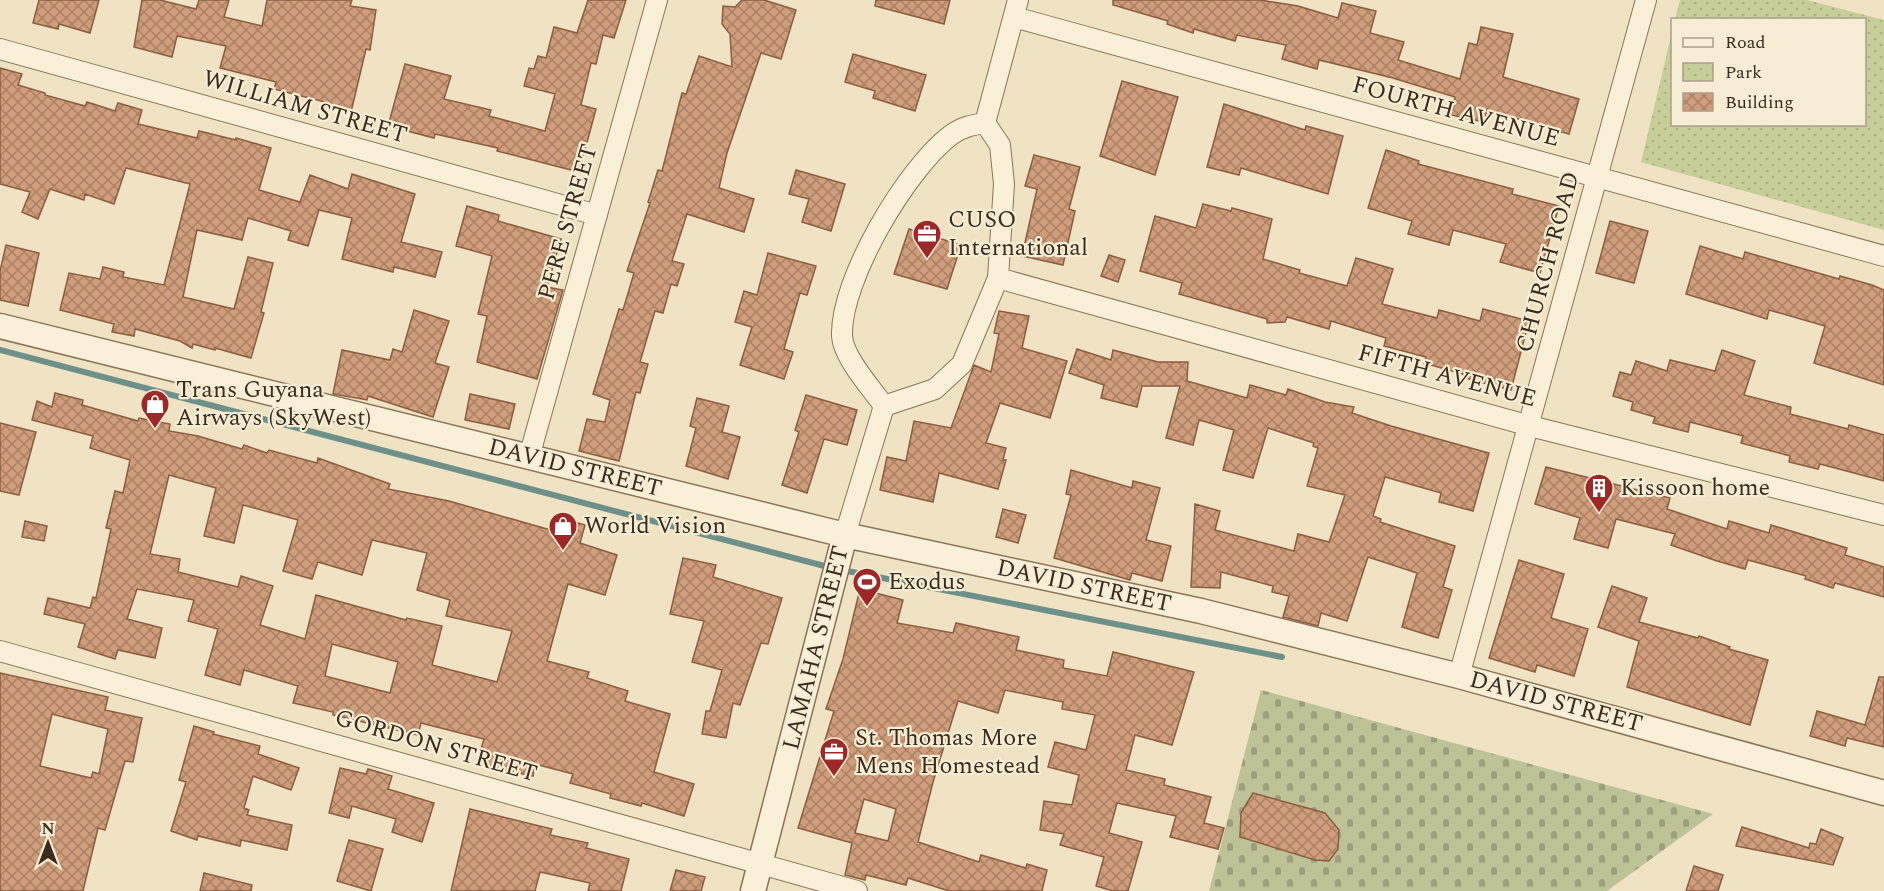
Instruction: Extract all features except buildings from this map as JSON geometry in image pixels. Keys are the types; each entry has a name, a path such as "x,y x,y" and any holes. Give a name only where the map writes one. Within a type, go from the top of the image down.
{"street":[{"name":"PERE STREET","path":"530,457 657,0"},
{"name":"CHURCH ROAD","path":"1459,676 1646,0"},
{"name":"FOURTH AVENUE","path":"1016,9 1598,177 1884,256"},
{"path":"985,123 958,131 925,159 862,260 845,303 842,338 855,367 884,406 935,389 962,364 998,278 1003,236 1003,174 1000,145 985,123 1016,9"},
{"name":"WILLIAM STREET","path":"0,49 597,215"},
{"name":"FIFTH AVENUE","path":"998,278 1530,426 1884,515"},
{"name":"DAVID STREET","path":"0,326 845,535 1201,611 1459,676 1884,793"},
{"name":"LAMAHA STREET","path":"753,891 845,535 884,406"},
{"name":"GORDON STREET","path":"0,651 857,891"}],"green space":[{"path":"1680,0 1807,0 1884,20 1884,230 1641,162 1671,36 1671,126 1866,126 1866,18 1675,18"},
{"path":"1261,690 1713,814 1607,891 1209,891"}],"waterway":[{"path":"0,350 832,568"},
{"path":"842,570 1282,657"}],"place":[{"name":"CUSO International","path":"927,260"},
{"name":"Trans Guyana Airways (SkyWest)","path":"155,430"},
{"name":"Kissoon home","path":"1599,514"},
{"name":"World Vision","path":"563,552"},
{"name":"Exodus","path":"867,608"},
{"name":"St. Thomas More Mens Homestead","path":"834,778"}]}
